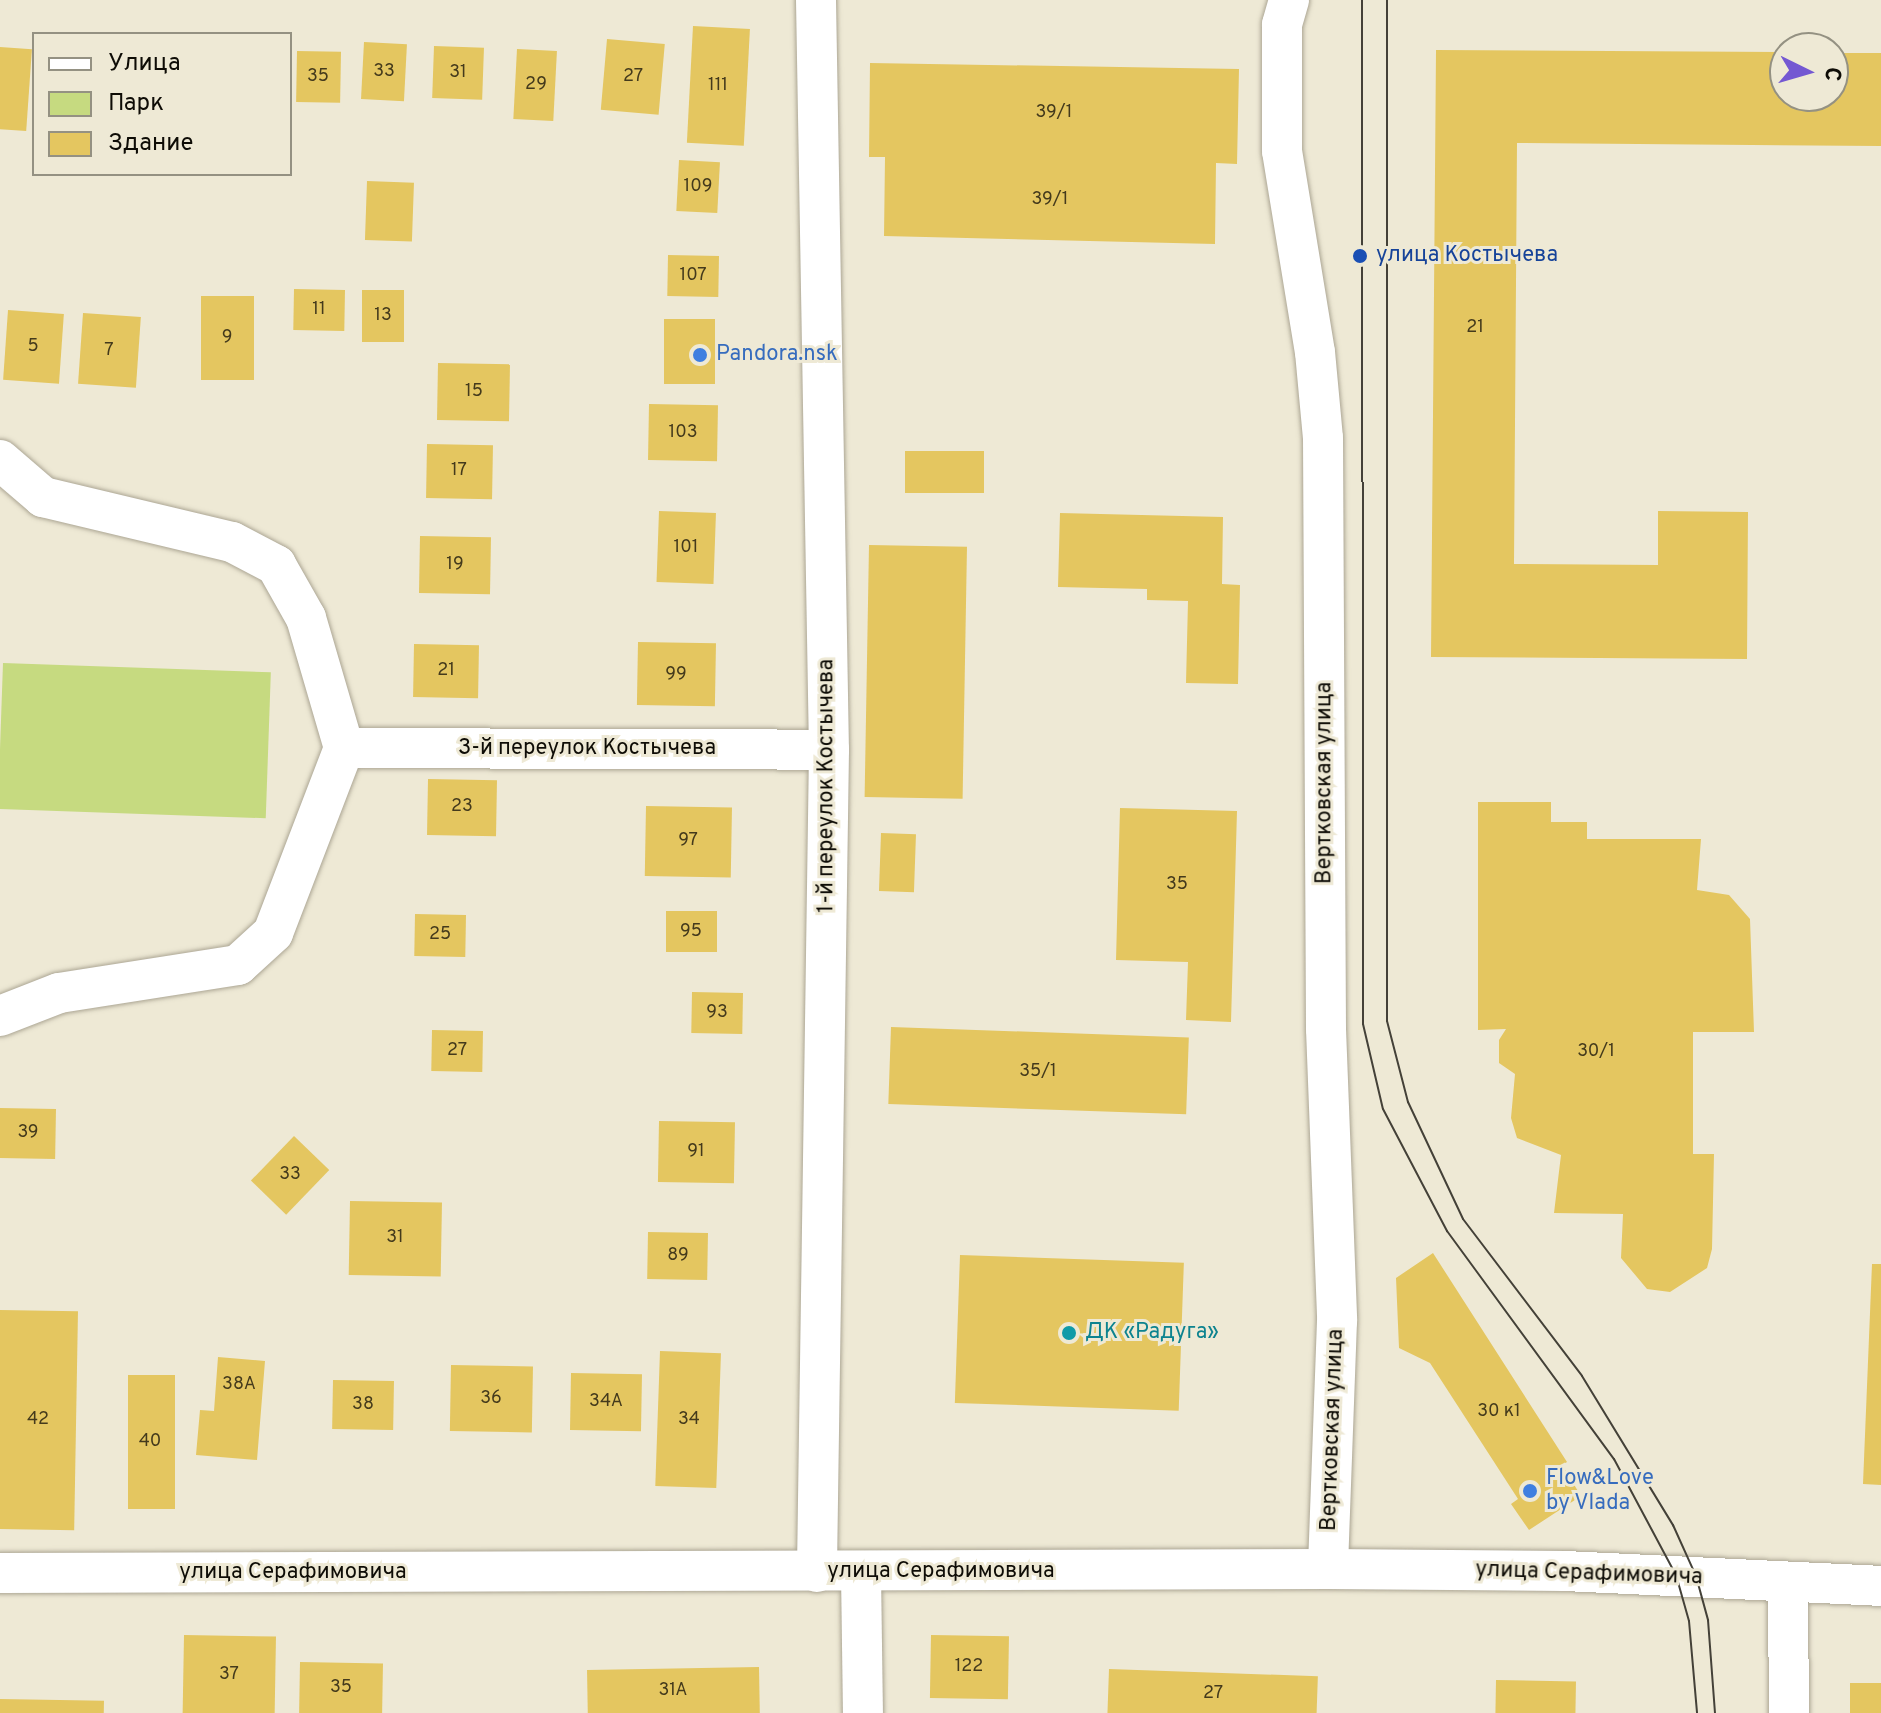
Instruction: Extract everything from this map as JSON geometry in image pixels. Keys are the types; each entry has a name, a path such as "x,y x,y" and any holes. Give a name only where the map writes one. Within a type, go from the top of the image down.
{"street":[{"name":"1-й переулок Костычева","path":"816,0 829,750 817,1572"},
{"name":"Вертковская улица","path":"1289,0 1282,25 1282,151 1315,352 1323,438 1326,1029 1337,1321 1328,1569"},
{"path":"0,460 43,497 232,542 276,565 306,618 344,748 273,933 238,965 59,993 0,1016"},
{"name":"3-й переулок Костычева","path":"344,748 829,750"},
{"name":"улица Серафимовича","path":"0,1573 861,1573 1328,1569 1565,1571 1788,1585 1881,1586"},
{"path":"861,1573 863,1713"},
{"path":"1788,1585 1789,1713"}],"green space":[{"path":"3,663 271,672 266,818 0,809"}],"building":[{"path":"693,26 750,29 744,146 687,143"},
{"path":"607,39 665,44 659,115 601,110"},
{"path":"364,42 407,44 404,101 361,99"},
{"path":"434,46 484,48 482,100 432,98"},
{"path":"0,47 32,49 26,131 0,129"},
{"path":"517,49 557,51 553,121 513,119"},
{"path":"1436,50 1769,52 1769,112 1849,112 1849,53 1881,53 1881,146 1517,143 1514,564 1658,565 1658,511 1748,512 1747,659 1431,657"},
{"path":"297,51 341,52 340,103 296,102"},
{"path":"870,63 1239,69 1237,164 1216,163 1215,244 884,236 885,157 869,157"},
{"path":"679,160 720,162 717,213 676,211"},
{"path":"367,181 414,183 412,242 365,240"},
{"path":"668,255 719,256 718,297 667,296"},
{"path":"294,289 345,290 344,331 293,330"},
{"path":"362,290 404,290 404,342 362,342"},
{"path":"201,296 254,296 254,380 201,380"},
{"path":"8,310 64,314 59,384 3,380"},
{"path":"83,313 141,317 136,388 78,384"},
{"path":"664,319 715,319 715,384 664,384"},
{"path":"438,363 510,364 509,421 437,420"},
{"path":"649,404 718,405 717,461 648,460"},
{"path":"427,444 493,445 492,499 426,498"},
{"path":"905,451 984,451 984,493 905,493"},
{"path":"659,511 716,513 713,584 657,582"},
{"path":"1060,513 1223,517 1222,584 1240,585 1238,684 1186,683 1188,601 1147,600 1147,589 1058,587"},
{"path":"420,536 491,537 490,594 419,593"},
{"path":"869,545 967,547 963,799 865,797"},
{"path":"638,642 716,643 715,706 637,705"},
{"path":"414,644 479,645 478,698 413,697"},
{"path":"428,779 497,780 496,836 427,835"},
{"path":"1478,802 1551,802 1551,822 1587,822 1587,839 1701,839 1697,890 1729,895 1750,919 1754,1032 1693,1032 1693,1154 1714,1154 1712,1249 1707,1268 1670,1292 1647,1289 1621,1258 1623,1214 1554,1213 1561,1155 1517,1138 1511,1118 1515,1074 1499,1063 1499,1040 1506,1029 1478,1030"},
{"path":"646,806 732,808 731,877 645,876"},
{"path":"1120,808 1237,811 1231,1022 1186,1020 1188,962 1116,960"},
{"path":"881,833 916,834 914,892 879,891"},
{"path":"666,911 717,911 717,952 666,952"},
{"path":"415,914 466,915 465,957 414,956"},
{"path":"692,992 743,993 742,1034 691,1033"},
{"path":"891,1027 1189,1037 1186,1114 888,1104"},
{"path":"432,1030 483,1031 482,1072 431,1071"},
{"path":"0,1108 56,1109 55,1159 0,1158"},
{"path":"659,1121 735,1122 734,1183 658,1182"},
{"path":"294,1136 329,1170 286,1215 251,1181"},
{"path":"350,1201 442,1203 441,1277 349,1275"},
{"path":"648,1232 708,1233 707,1280 647,1279"},
{"path":"1433,1253 1567,1462 1562,1465 1581,1496 1529,1530 1511,1504 1518,1499 1430,1363 1399,1348 1396,1278"},
{"name":"ДК «Радуга»","path":"960,1255 1184,1263 1179,1411 955,1403"},
{"path":"1872,1264 1881,1264 1881,1485 1863,1484"},
{"path":"0,1310 78,1311 74,1530 0,1529"},
{"path":"660,1351 721,1353 716,1488 655,1486"},
{"path":"218,1357 265,1361 257,1460 196,1455 200,1410 214,1411"},
{"path":"451,1365 533,1366 532,1432 450,1431"},
{"path":"571,1373 642,1374 641,1431 570,1430"},
{"path":"128,1375 175,1375 175,1509 128,1509"},
{"path":"333,1380 394,1381 393,1430 332,1429"},
{"path":"184,1635 276,1637 275,1713 183,1713"},
{"path":"931,1635 1009,1636 1008,1699 930,1698"},
{"path":"300,1662 383,1663 382,1713 299,1713"},
{"path":"759,1667 760,1713 588,1713 587,1670"},
{"path":"1109,1669 1318,1676 1317,1713 1107,1713"},
{"path":"1496,1680 1576,1681 1575,1713 1495,1713"},
{"path":"1850,1683 1881,1683 1881,1713 1850,1713"},
{"path":"0,1699 104,1701 104,1713 0,1713"}],"tram line":[{"path":"1362,0 1363,1024 1383,1109 1447,1231 1614,1459 1676,1575 1689,1621 1697,1713"},
{"path":"1387,0 1387,1021 1408,1102 1463,1219 1582,1376 1673,1525 1696,1576 1708,1620 1715,1713"}],"place":[{"name":"улица Костычева","path":"1360,256"},
{"name":"Pandora.nsk","path":"700,355"},
{"name":"ДК «Радуга»","path":"1069,1333"},
{"name":"Flow&Love by Vlada","path":"1530,1491"}]}
